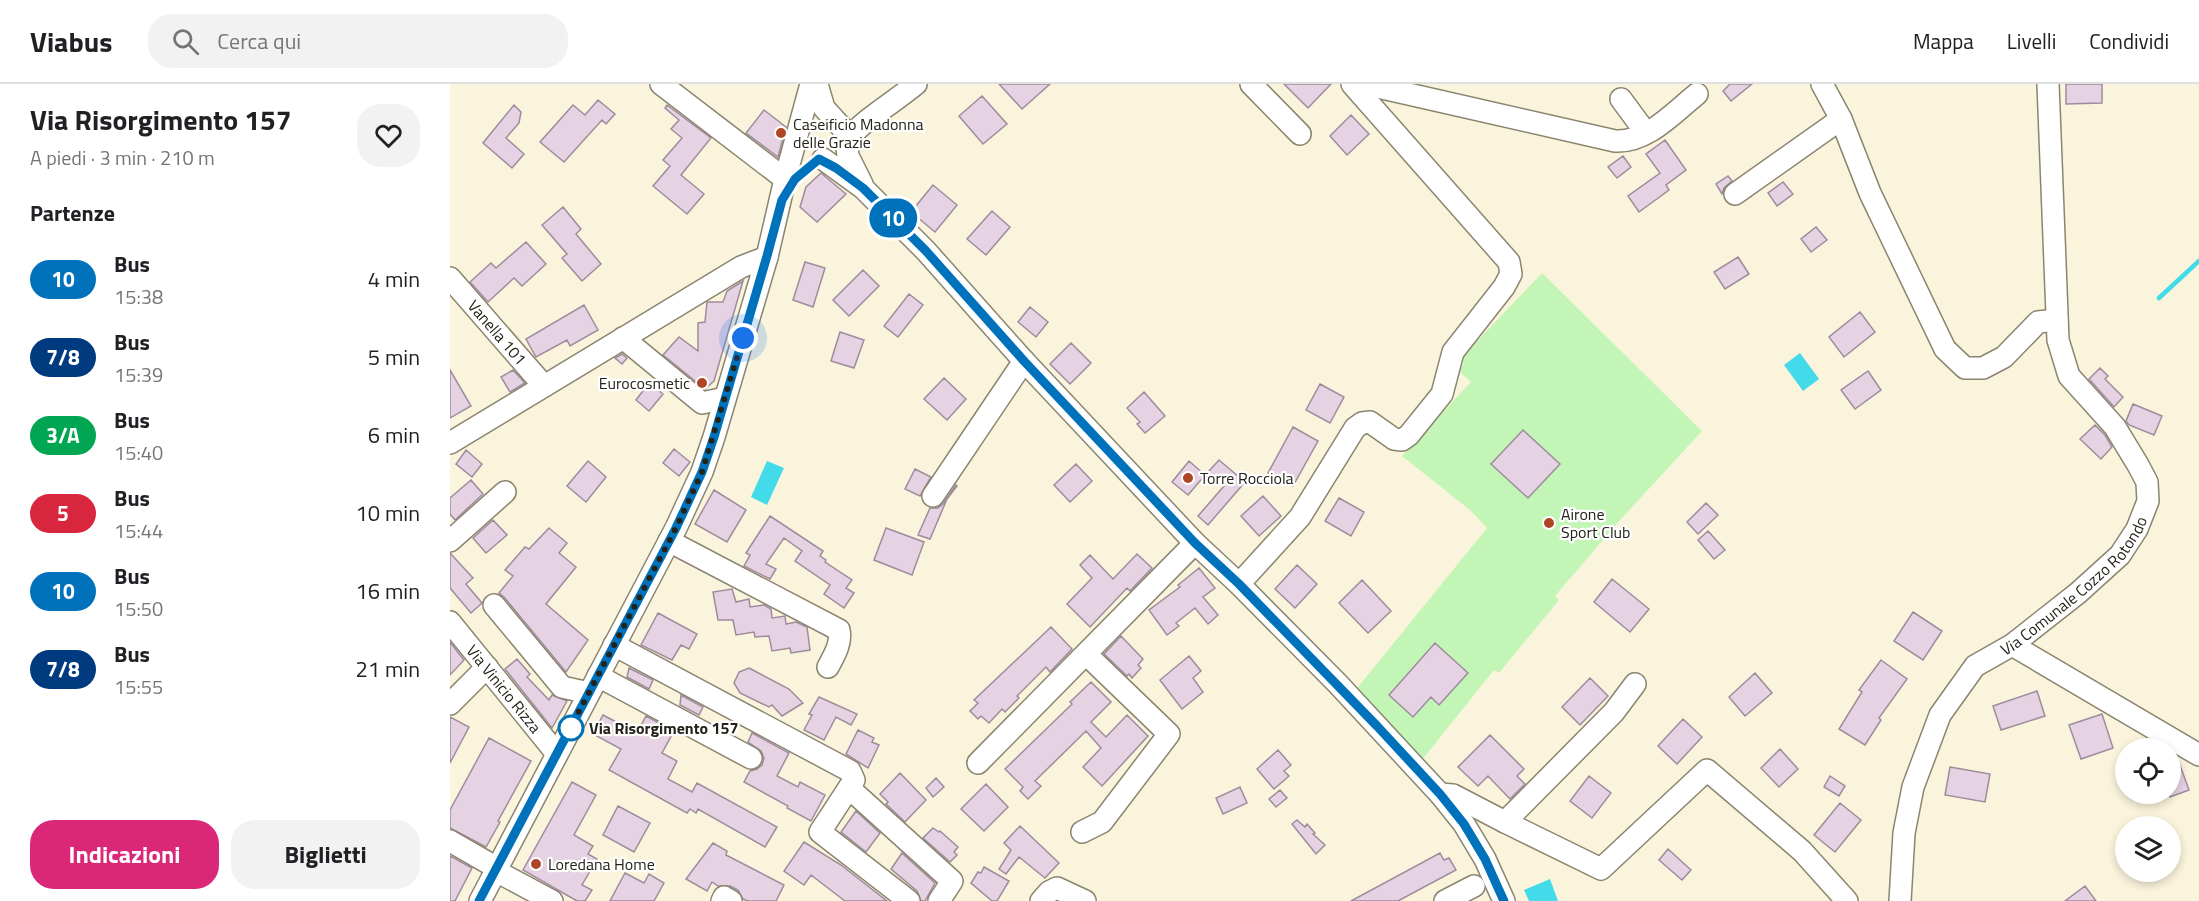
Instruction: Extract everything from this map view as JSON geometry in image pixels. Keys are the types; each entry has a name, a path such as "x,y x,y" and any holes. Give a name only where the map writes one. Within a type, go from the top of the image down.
{"street":[{"path":"661,84 783,189"},
{"path":"480,901 673,535 702,472 767,256 783,189 802,137 811,84"},
{"path":"817,84 824,108 843,127 848,156 863,188"},
{"path":"783,189 821,159 838,156 846,141 873,115 916,84"},
{"path":"1251,84 1300,134"},
{"path":"1354,84 1369,85 1615,141 1628,142 1646,134 1697,94"},
{"path":"1239,584 1300,517 1354,428 1362,423 1370,422 1394,439 1402,440 1409,435 1442,394 1453,352 1504,287 1511,274 1509,262 1354,84"},
{"path":"1822,84 1841,119 1870,193 1945,349 1965,368 1983,368 2004,357 2038,322 2057,320"},
{"name":"Via Comunale Cozzo Rotondo","path":"1900,901 1904,833 1913,787 1940,715 1975,666 2012,645 2078,593 2120,555 2137,528 2148,501 2147,482 2115,427 2069,376 2058,340 2048,84"},
{"path":"1621,99 1646,134"},
{"path":"802,137 812,124 820,119 835,120 873,115"},
{"path":"1736,194 1841,119"},
{"path":"802,137 810,152 863,188 926,251 1024,361 1195,543 1338,684 1440,794 1464,824 1485,859 1504,901"},
{"path":"450,443 741,267 767,256"},
{"name":"Vanella 101","path":"450,278 544,386"},
{"path":"623,338 702,403 725,398"},
{"path":"933,496 1024,361"},
{"path":"450,541 505,492"},
{"path":"673,535 740,564"},
{"path":"673,535 839,630 838,646 828,667"},
{"path":"978,763 1195,543"},
{"path":"494,605 562,687 594,684 751,758"},
{"name":"Via Vinicio Rizza","path":"450,622 556,754"},
{"path":"614,645 850,771 854,780 820,832 909,901"},
{"path":"2012,645 2197,752"},
{"path":"1082,832 1102,822 1169,734 1087,655"},
{"path":"450,704 487,667"},
{"path":"1505,822 1614,712 1635,684"},
{"path":"1440,794 1452,795 1601,869 1707,770 1802,851 1847,901"},
{"path":"849,788 952,881 939,901"},
{"path":"450,841 552,901"},
{"path":"1445,901 1474,885"},
{"path":"1041,901 1049,892 1057,888 1085,901"},
{"path":"722,901 724,897 731,901"}],"green space":[{"name":"Airone Sport Club","path":"1542,273 1702,431 1621,519 1555,596 1559,600 1499,673 1494,670 1418,765 1371,712 1373,704 1366,697 1358,696 1354,692 1487,528 1470,510 1402,456 1471,382 1458,370 1464,363 1460,359"}],"water":[{"path":"1800,353 1819,379 1803,391 1784,365"},
{"path":"767,461 784,468 767,505 751,497"},
{"path":"1550,879 1558,901 1529,901 1524,890"}],"building":[{"path":"999,84 1050,84 1022,109"},
{"path":"1284,84 1331,84 1308,108"},
{"path":"1730,84 1752,84 1731,101 1723,91"},
{"path":"2066,84 2102,84 2102,103 2066,104"},
{"path":"982,96 1007,124 983,144 959,116"},
{"path":"598,100 615,114 606,124 602,120 564,162 540,142 573,105 585,115"},
{"path":"514,105 521,112 519,123 506,138 524,154 512,168 483,143"},
{"path":"667,105 711,138 681,175 704,194 687,214 653,186 670,166 663,160 682,138 671,129 679,120 665,108"},
{"path":"764,110 786,127 778,157 746,133"},
{"path":"1351,115 1369,134 1347,155 1330,136"},
{"path":"1665,140 1686,170 1666,185 1669,190 1639,212 1628,196 1660,173 1646,154"},
{"path":"1623,156 1631,167 1617,178 1608,167"},
{"path":"821,173 846,194 817,222 800,207 806,187"},
{"path":"1728,176 1732,181 1724,188 1722,194 1716,184"},
{"path":"1783,182 1793,194 1777,206 1768,193"},
{"path":"933,185 957,205 935,232 911,212"},
{"path":"563,207 581,229 576,234 601,264 582,281 562,258 567,254 542,225"},
{"path":"992,211 1010,227 986,255 967,239"},
{"path":"1816,227 1827,240 1811,252 1801,239"},
{"path":"526,242 546,264 522,286 514,278 488,302 470,282 491,263 496,268"},
{"path":"1738,257 1749,274 1725,289 1714,272"},
{"path":"805,262 825,268 813,307 793,300"},
{"path":"863,270 879,286 849,316 833,300"},
{"path":"743,281 714,381 705,389 663,355 679,337 698,351 698,323 705,322 707,302 723,302 727,291"},
{"path":"909,294 923,305 898,337 884,326"},
{"path":"584,305 598,330 570,346 567,340 536,357 526,339"},
{"path":"1030,307 1048,322 1036,337 1018,322"},
{"path":"1860,312 1875,332 1844,357 1829,337"},
{"path":"840,332 864,340 854,368 831,361"},
{"path":"1071,343 1091,363 1070,384 1050,364"},
{"path":"622,354 627,358 622,364 615,358"},
{"path":"2100,368 2108,376 2105,379 2123,397 2114,407 2089,379"},
{"path":"450,370 471,406 450,418"},
{"path":"513,370 525,383 510,392 501,377"},
{"path":"1868,371 1881,390 1855,409 1841,390"},
{"path":"944,378 966,399 947,420 924,399"},
{"path":"649,383 663,394 649,411 636,400"},
{"path":"1320,384 1344,397 1330,423 1306,410"},
{"path":"1144,392 1165,416 1145,433 1137,424 1140,422 1127,408"},
{"path":"2133,404 2162,416 2154,435 2129,425 2126,421"},
{"path":"2095,425 2112,447 2101,459 2080,439"},
{"path":"1293,427 1318,441 1293,486 1268,473"},
{"path":"1523,430 1560,464 1528,498 1491,464"},
{"path":"674,449 690,462 679,476 663,463"},
{"path":"466,450 482,464 472,477 456,464"},
{"path":"1219,460 1245,482 1208,525 1198,516 1224,486 1208,472"},
{"path":"588,461 606,477 586,502 567,486"},
{"name":"Torre Rocciola","path":"1189,461 1205,475 1188,495 1172,482"},
{"path":"1076,464 1092,481 1070,502 1054,485"},
{"path":"915,469 931,477 920,496 905,489"},
{"path":"471,480 483,494 455,520 450,514 450,498"},
{"path":"956,485 947,499 930,539 918,535 930,508 938,508 943,504"},
{"path":"714,490 746,510 727,542 695,524"},
{"path":"1263,496 1281,516 1259,536 1241,516"},
{"path":"1339,498 1364,512 1351,536 1325,521"},
{"path":"1706,503 1718,515 1698,534 1687,522"},
{"path":"770,516 823,551 820,556 826,560 825,562 852,580 846,588 854,593 844,608 824,594 830,585 795,561 802,551 784,538 766,564 776,569 770,579 744,566 750,555 746,553"},
{"path":"493,520 507,535 486,553 473,538"},
{"path":"549,528 567,543 559,553 576,567 546,604 588,640 566,672 499,593 513,576 505,570 525,547 529,549"},
{"path":"886,528 924,542 912,575 874,560"},
{"path":"1708,531 1725,550 1714,559 1698,540"},
{"path":"450,553 473,578 466,584 482,603 471,613 450,588"},
{"path":"1137,554 1152,568 1130,591 1127,588 1090,627 1067,604 1092,578 1080,565 1090,555 1113,579"},
{"path":"1297,565 1317,584 1295,608 1275,589"},
{"path":"1199,568 1215,588 1203,597 1218,615 1208,624 1195,608 1176,623 1179,626 1167,635 1149,610 1180,587 1178,585"},
{"path":"1612,579 1649,609 1630,632 1594,602"},
{"path":"1362,580 1391,611 1368,633 1339,603"},
{"path":"732,589 736,602 749,599 750,607 764,605 771,609 772,618 785,616 786,624 796,622 807,627 810,650 791,653 790,648 772,651 769,636 755,637 754,632 736,635 733,620 718,620 713,592"},
{"path":"1913,612 1942,631 1923,660 1894,641"},
{"path":"658,613 697,634 689,649 681,645 672,660 641,645"},
{"path":"1051,627 1072,649 1050,672 1046,667 1017,696 1019,698 1005,712 1002,709 989,723 981,716 978,719 970,711 978,703 974,700"},
{"path":"1121,636 1143,659 1138,665 1141,668 1132,678 1104,654"},
{"path":"450,642 464,660 450,675"},
{"path":"1435,643 1468,673 1439,705 1431,697 1413,717 1389,695"},
{"path":"1189,656 1201,671 1193,678 1203,692 1182,709 1160,680"},
{"path":"517,659 530,674 527,677 549,700 552,695 567,701 552,728 505,669"},
{"path":"1881,660 1907,679 1879,718 1881,720 1865,745 1839,729 1862,692 1859,690"},
{"path":"629,668 653,680 649,689 627,677"},
{"path":"749,668 789,689 803,703 782,716 772,705 769,707 740,693 734,683 739,672"},
{"path":"1755,673 1772,693 1745,716 1729,697"},
{"path":"1590,678 1608,696 1580,725 1562,707"},
{"path":"1091,682 1111,702 1091,722 1106,737 1127,715 1148,736 1102,786 1083,767 1101,748 1086,731 1035,781 1041,786 1028,799 1020,791 1023,787 1005,769 1072,704 1070,702"},
{"path":"2037,691 2045,716 2001,730 1993,706"},
{"path":"681,695 703,707 699,715 680,705"},
{"path":"819,697 857,714 851,725 836,717 824,740 804,730 812,715 809,714"},
{"path":"2102,714 2113,748 2081,759 2069,725"},
{"path":"603,715 637,733 646,716 674,731 662,753 677,761 668,779 692,792 697,783 777,827 765,847 698,809 696,813 690,809 687,813 609,770 621,749 593,734"},
{"path":"450,717 469,727 450,763"},
{"path":"1683,719 1702,737 1677,764 1658,746"},
{"path":"858,730 874,738 872,742 879,745 868,768 846,754"},
{"path":"752,733 789,753 777,776 798,787 800,782 825,795 811,821 744,782 750,771 762,765 764,758 761,751 748,742"},
{"path":"1490,735 1524,769 1517,776 1525,784 1510,799 1488,776 1478,786 1458,767"},
{"path":"489,738 531,761 486,847 450,828 450,810"},
{"path":"1780,749 1798,769 1779,787 1761,768"},
{"path":"1278,750 1291,765 1284,771 1289,776 1274,789 1257,769"},
{"path":"1950,767 1990,774 1985,802 1945,795"},
{"path":"2181,768 2189,790 2181,793"},
{"path":"900,773 926,800 905,822 886,804 888,802 880,794"},
{"path":"1589,776 1611,793 1592,818 1570,801"},
{"path":"1830,776 1845,786 1839,796 1824,787"},
{"path":"936,778 944,787 933,797 926,788"},
{"path":"572,782 596,795 574,835 593,846 588,854 597,859 582,885 592,890 585,901 577,901 523,870"},
{"path":"986,784 1008,807 984,831 961,809"},
{"path":"1240,787 1247,803 1223,814 1216,798"},
{"path":"1280,790 1287,798 1276,807 1269,799"},
{"path":"1840,803 1861,820 1835,852 1814,835"},
{"path":"618,806 650,823 634,852 603,835"},
{"path":"856,811 880,833 866,852 841,832"},
{"path":"1297,820 1305,827 1307,824 1315,833 1313,834 1325,845 1316,854 1292,824"},
{"path":"1020,826 1059,863 1045,878 1019,857 1006,874 999,869 1011,850 1004,843"},
{"path":"933,828 940,831 958,847 954,852 957,855 950,862 923,838"},
{"path":"804,842 841,865 887,901 845,901 811,875 804,885 784,871"},
{"path":"713,843 727,851 726,855 784,885 776,901 748,901 743,899 738,890 730,886 718,886 712,882 707,891 686,879"},
{"path":"1668,849 1691,870 1682,880 1659,860"},
{"path":"902,853 935,883 925,901 921,901 917,891 891,869"},
{"path":"1440,853 1444,860 1449,858 1456,870 1398,901 1351,901"},
{"path":"450,856 472,868 455,901 450,901"},
{"path":"984,867 1009,881 997,901 992,901 971,883"},
{"path":"625,873 644,883 649,874 664,883 654,901 610,901"},
{"path":"2085,886 2096,901 2065,901"}],"waterway":[{"path":"2159,298 2199,261"}],"bus line":[{"name":"10","path":"479,901 676,528 702,472 782,200 795,179 810,165 823,159 863,188 926,251 1024,361 1195,543 1338,684 1440,794 1464,824 1485,859 1504,901"}],"place":[{"name":"Caseificio Madonna delle Grazie","path":"781,133"},
{"name":"Eurocosmetic","path":"702,383"},
{"name":"Torre Rocciola","path":"1188,478"},
{"name":"Airone Sport Club","path":"1549,523"},
{"name":"Via Risorgimento 157","path":"571,728"},
{"name":"Loredana Home","path":"536,864"}],"route":[{"path":"571,728 567,734 676,528 702,472 743,338"}]}
